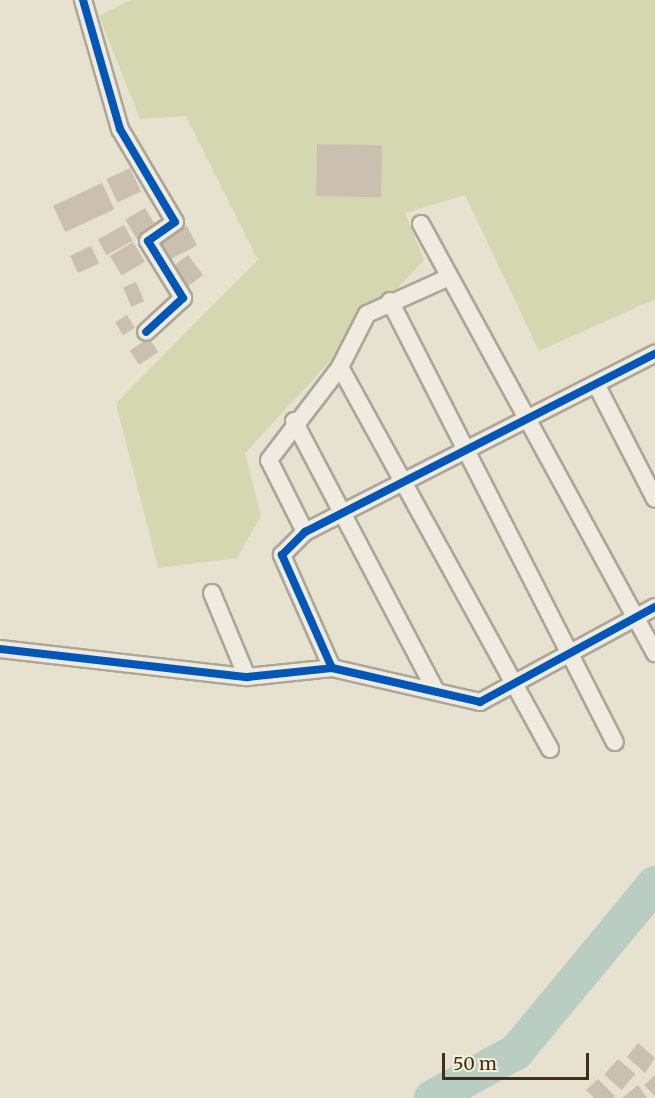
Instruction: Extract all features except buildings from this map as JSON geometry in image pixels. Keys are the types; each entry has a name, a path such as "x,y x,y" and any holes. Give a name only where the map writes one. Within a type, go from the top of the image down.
{"street":[{"path":"83,0 120,129 175,222 148,241 183,298 146,332"},
{"path":"421,224 447,278 655,653"},
{"path":"305,532 269,460 294,422 340,367 367,314 390,301 447,278"},
{"path":"390,301 464,451 615,742"},
{"path":"332,668 282,555 305,532 655,354"},
{"path":"340,367 550,749"},
{"path":"596,384 655,499"},
{"path":"294,422 435,689"},
{"path":"212,592 247,676"},
{"path":"0,649 247,676 332,668 435,689 480,702 655,607"}],"green space":[{"path":"131,0 655,0 655,299 539,351 465,195 405,213 424,260 245,453 261,516 237,558 158,568 116,403 258,260 186,116 140,119 99,16"}],"waterway":[{"path":"432,1098 516,1052 655,884"}],"cycle path":[{"path":"83,0 120,129 175,222 148,241 183,298 146,332"},
{"path":"332,668 282,555 305,532 655,354"},
{"path":"0,649 247,677 332,668 480,702 655,607"}]}
